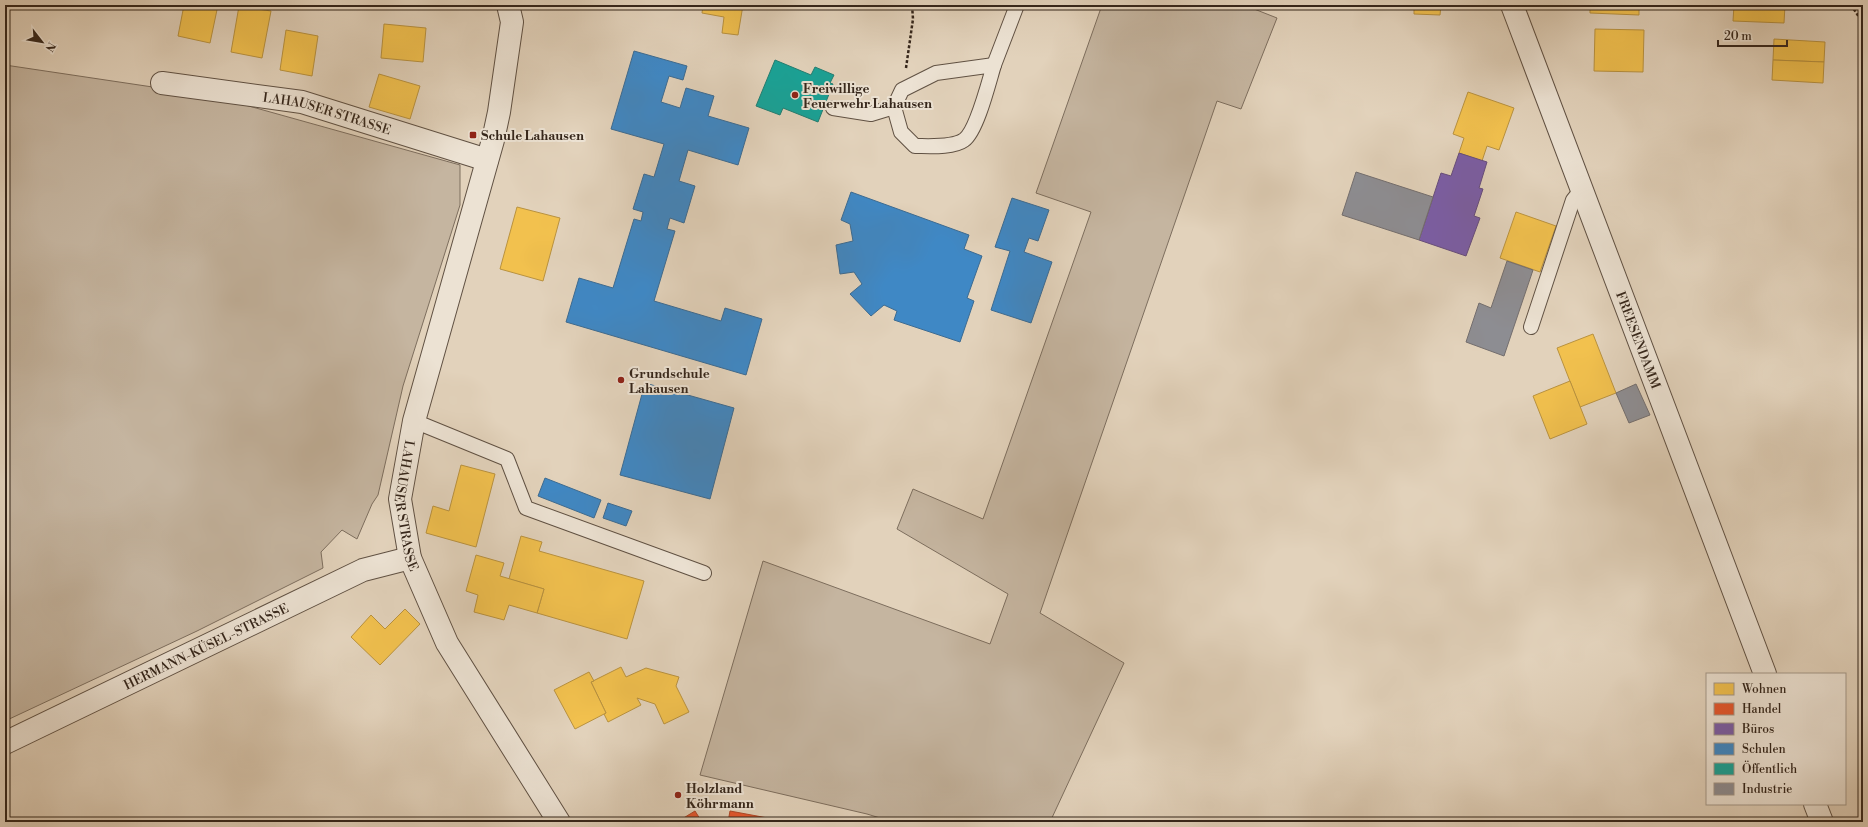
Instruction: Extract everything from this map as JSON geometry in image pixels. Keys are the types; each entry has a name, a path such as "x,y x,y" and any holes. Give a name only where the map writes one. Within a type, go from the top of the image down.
{"street":[{"name":"LAHAUSER STRASSE","path":"508,5 512,22 499,112 414,421 400,499 410,558 447,643 559,822"},
{"name":"FREESENDAMM","path":"1512,5 1765,673"},
{"name":"LAHAUSER STRASSE","path":"162,83 302,102 487,160"},
{"name":"HERMANN-KÜSEL-STRASSE","path":"5,743 363,570 410,558"},
{"path":"1815,805 1822,822"}],"lane":[{"path":"994,65 936,73 902,90 894,108 900,132 915,146 945,146 965,140 976,124 994,65 1017,5"},
{"path":"833,108 871,114 894,108"},
{"path":"1531,326 1573,200 1581,190"},
{"path":"414,421 507,459 526,508 704,573"}],"path":[{"path":"902,90 913,19 912,5"},
{"path":"1851,5 1863,24"}],"shaded area":[{"path":"1102,5 1244,5 1277,18 1241,109 1217,101 1040,613 1124,663 1050,822 893,822 867,814 700,775 763,561 990,644 1008,594 897,529 913,489 983,519 1091,212 1036,193"},
{"path":"5,65 213,96 460,165 460,205 403,386 378,495 372,504 357,539 342,530 321,552 323,568 197,631 5,721"}],"building: Wohnen":[{"path":"184,5 218,5 210,43 178,36"},
{"path":"392,5 420,5 392,9"},
{"path":"703,5 743,5 738,35 722,33 724,17 702,13"},
{"path":"1414,5 1441,5 1440,15 1414,14"},
{"path":"1590,5 1639,5 1639,15 1590,13"},
{"path":"1734,5 1785,5 1784,23 1733,21"},
{"path":"239,6 271,11 262,58 231,52"},
{"path":"384,24 426,28 423,62 381,58"},
{"path":"1595,29 1644,30 1643,72 1594,71"},
{"path":"286,30 318,36 312,76 280,70"},
{"path":"1774,39 1825,42 1824,62 1773,60"},
{"path":"1773,60 1824,62 1823,83 1772,80"},
{"path":"379,74 420,86 410,119 369,107"},
{"path":"1468,92 1514,108 1499,150 1487,146 1482,161 1459,153 1464,138 1453,134"},
{"path":"517,207 560,218 543,281 500,269"},
{"path":"1516,212 1556,226 1540,272 1500,258"},
{"path":"1593,334 1616,393 1580,407 1557,348"},
{"path":"1570,381 1587,424 1550,439 1533,396"},
{"path":"461,465 495,474 476,547 426,533 433,506 449,511"},
{"path":"521,536 542,542 539,551 644,581 627,639 537,613 544,589 509,579"},
{"path":"476,555 504,563 500,576 544,589 537,613 509,605 504,620 474,612 478,595 466,591"},
{"path":"405,609 420,624 380,665 351,637 371,615 385,629"},
{"path":"621,667 626,677 646,668 679,677 676,686 689,712 664,724 655,704 637,698 641,705 608,722 604,714 606,713 591,682"},
{"path":"589,672 594,681 591,682 606,713 575,729 554,690"}],"building: Handel":[{"path":"695,811 702,822 677,822"},
{"path":"730,811 789,822 728,822"}],"building: Büros":[{"path":"1459,153 1487,162 1479,188 1483,189 1474,216 1480,218 1466,256 1419,240 1441,173 1451,176"}],"building: Schulen":[{"path":"634,51 687,66 683,80 669,76 661,102 680,108 686,88 714,96 708,116 749,128 738,165 688,150 679,181 695,186 684,223 670,218 667,229 675,231 654,301 721,321 725,308 762,319 746,375 566,322 579,278 613,288 634,219 641,221 643,212 633,209 644,174 654,177 664,144 611,129"},
{"path":"851,192 969,235 964,249 982,256 967,298 974,301 960,342 894,320 897,311 884,305 871,316 850,294 862,284 854,272 840,274 836,245 853,241 850,224 841,220"},
{"path":"1012,198 1049,210 1038,241 1029,238 1024,252 1052,262 1031,323 991,310 1010,251 995,247"},
{"path":"645,383 734,408 710,499 620,475"},
{"path":"545,478 601,500 594,518 538,496"},
{"path":"608,503 632,511 626,526 603,518"}],"building: Öffentlich":[{"name":"Freiwillige Feuerwehr Lahausen","path":"775,60 811,75 815,67 834,75 830,83 833,84 818,122 783,108 780,115 756,106"}],"building: Industrie":[{"path":"1356,172 1433,197 1419,240 1342,215"},
{"path":"1507,261 1533,270 1504,356 1466,342 1479,303 1491,308"},
{"path":"1636,384 1650,415 1629,423 1616,393"}],"place":[{"name":"Freiwillige Feuerwehr Lahausen","path":"795,95"},
{"name":"Schule Lahausen","path":"473,135"},
{"name":"Grundschule Lahausen","path":"621,380"},
{"name":"Holzland Köhrmann","path":"678,795"}]}
